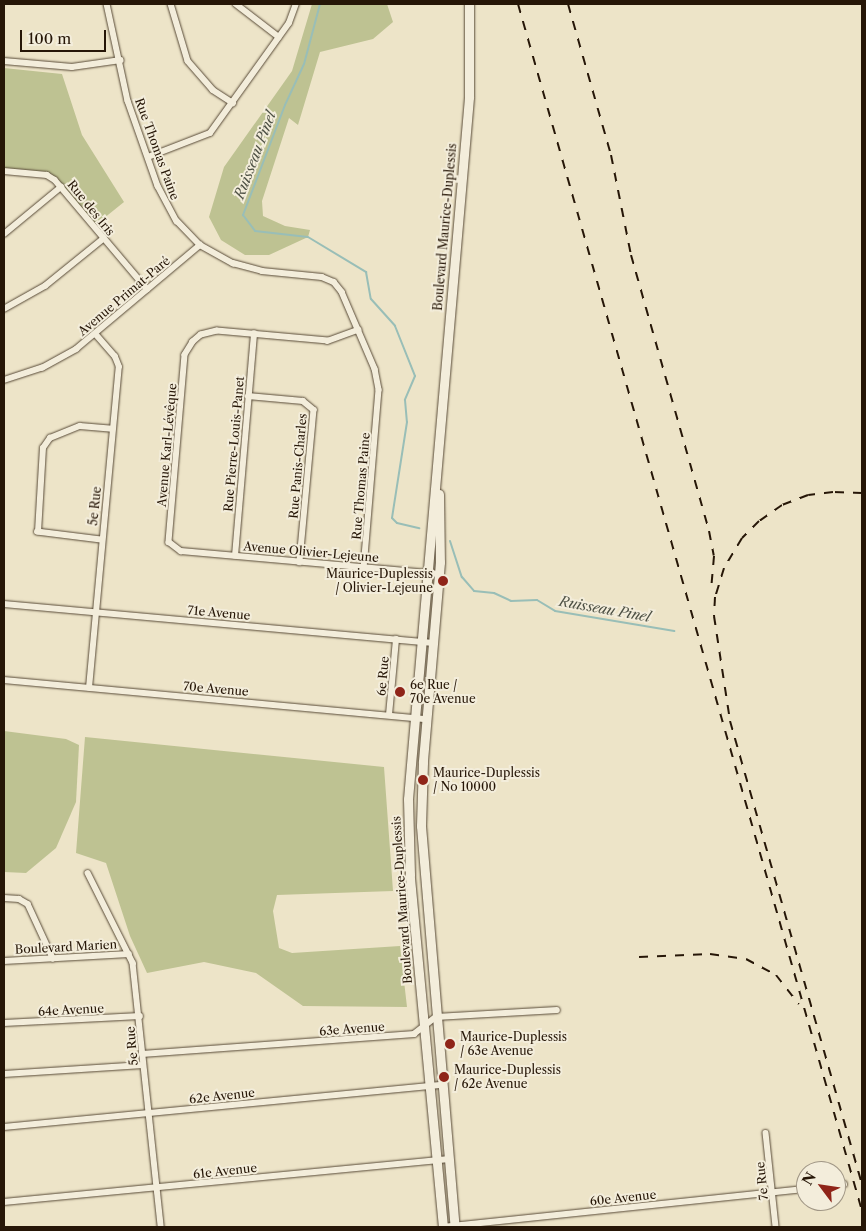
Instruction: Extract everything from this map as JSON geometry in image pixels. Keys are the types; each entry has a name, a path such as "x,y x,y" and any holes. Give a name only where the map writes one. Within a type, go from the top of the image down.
{"street":[{"name":"Rue Thomas Paine","path":"107,4 121,60 126,94 148,157 171,213 200,245 222,259 253,269 331,280 342,292 359,330 379,390 364,567"},
{"path":"171,4 188,61 213,90 233,103"},
{"path":"236,4 279,37"},
{"path":"148,157 210,132 233,103 279,37 296,4"},
{"name":"Boulevard Maurice-Duplessis","path":"443,1227 424,1028 408,827 420,642 470,89 469,4"},
{"path":"4,61 72,67 121,60"},
{"name":"Rue des Iris","path":"4,171 48,176 61,186 103,239 147,289"},
{"path":"4,234 61,186"},
{"path":"4,308 45,286 103,239"},
{"name":"Avenue Primat-Paré","path":"4,380 42,368 96,335 200,245"},
{"path":"254,334 328,341 359,330"},
{"name":"Avenue Karl-Lévêque","path":"181,551 172,546 169,536 185,355 197,338 217,331 254,334"},
{"name":"Rue Pierre-Louis-Panet","path":"234,556 254,334"},
{"name":"5e Rue","path":"89,688 118,364 96,335"},
{"name":"Rue Panis-Charles","path":"248,396 303,402 314,410 300,562"},
{"path":"101,540 38,532 43,448 50,438 80,426 112,429"},
{"name":"Boulevard Maurice-Duplessis","path":"437,452 439,574 426,718 420,826 455,1227"},
{"name":"Avenue Olivier-Lejeune","path":"181,551 439,574"},
{"name":"71e Avenue","path":"4,604 433,643"},
{"name":"6e Rue","path":"389,715 396,639"},
{"name":"70e Avenue","path":"4,680 426,718"},
{"path":"408,827 420,826"},
{"name":"5e Rue","path":"88,873 129,954 140,1016 143,1065 162,1227"},
{"path":"4,898 19,899 28,904 54,958"},
{"name":"Boulevard Marien","path":"4,961 129,954"},
{"path":"436,1017 557,1010"},
{"name":"64e Avenue","path":"4,1023 140,1016"},
{"name":"63e Avenue","path":"142,1054 414,1034 436,1017"},
{"path":"4,1074 143,1065"},
{"name":"62e Avenue","path":"4,1127 442,1085"},
{"name":"7e Rue","path":"766,1134 776,1227"},
{"name":"61e Avenue","path":"4,1202 449,1159"},
{"name":"60e Avenue","path":"443,1227 796,1191"}],"green space":[{"path":"312,4 387,4 393,22 373,39 320,52 298,125 289,118 262,201 263,216 285,226 310,230 308,237 269,255 245,255 221,240 209,217 224,167 292,71"},
{"path":"4,68 62,74 82,135 124,202 93,227 48,176 4,173"},
{"path":"4,731 66,739 79,745 76,802 56,848 26,873 4,872"},
{"path":"85,737 384,767 393,891 277,895 273,911 279,948 292,953 400,946 407,1007 303,1006 256,973 204,962 147,973 130,936 106,863 76,853"}],"waterway":[{"name":"Ruisseau Pinel","path":"320,4 304,64 285,105 243,215 255,231 308,237 366,272 371,299 395,326 415,376 405,400 407,422 392,518 397,523 419,528"},
{"name":"Ruisseau Pinel","path":"450,541 462,577 474,591 494,593 511,601 537,600 555,611 674,631"}],"railway":[{"path":"518,4 862,1211"},
{"path":"568,4 611,155 631,255 709,531 714,556 711,592"},
{"path":"862,493 833,492 808,495 782,505 759,521 742,538 724,568 715,597 714,616 730,721 862,1183"},
{"path":"639,957 710,954 746,959 776,975 799,1004"}],"place":[{"name":"Maurice-Duplessis / Olivier-Lejeune","path":"443,581"},
{"name":"6e Rue / 70e Avenue","path":"400,692"},
{"name":"Maurice-Duplessis / No 10000","path":"423,780"},
{"name":"Maurice-Duplessis / 63e Avenue","path":"450,1044"},
{"name":"Maurice-Duplessis / 62e Avenue","path":"444,1077"}]}
